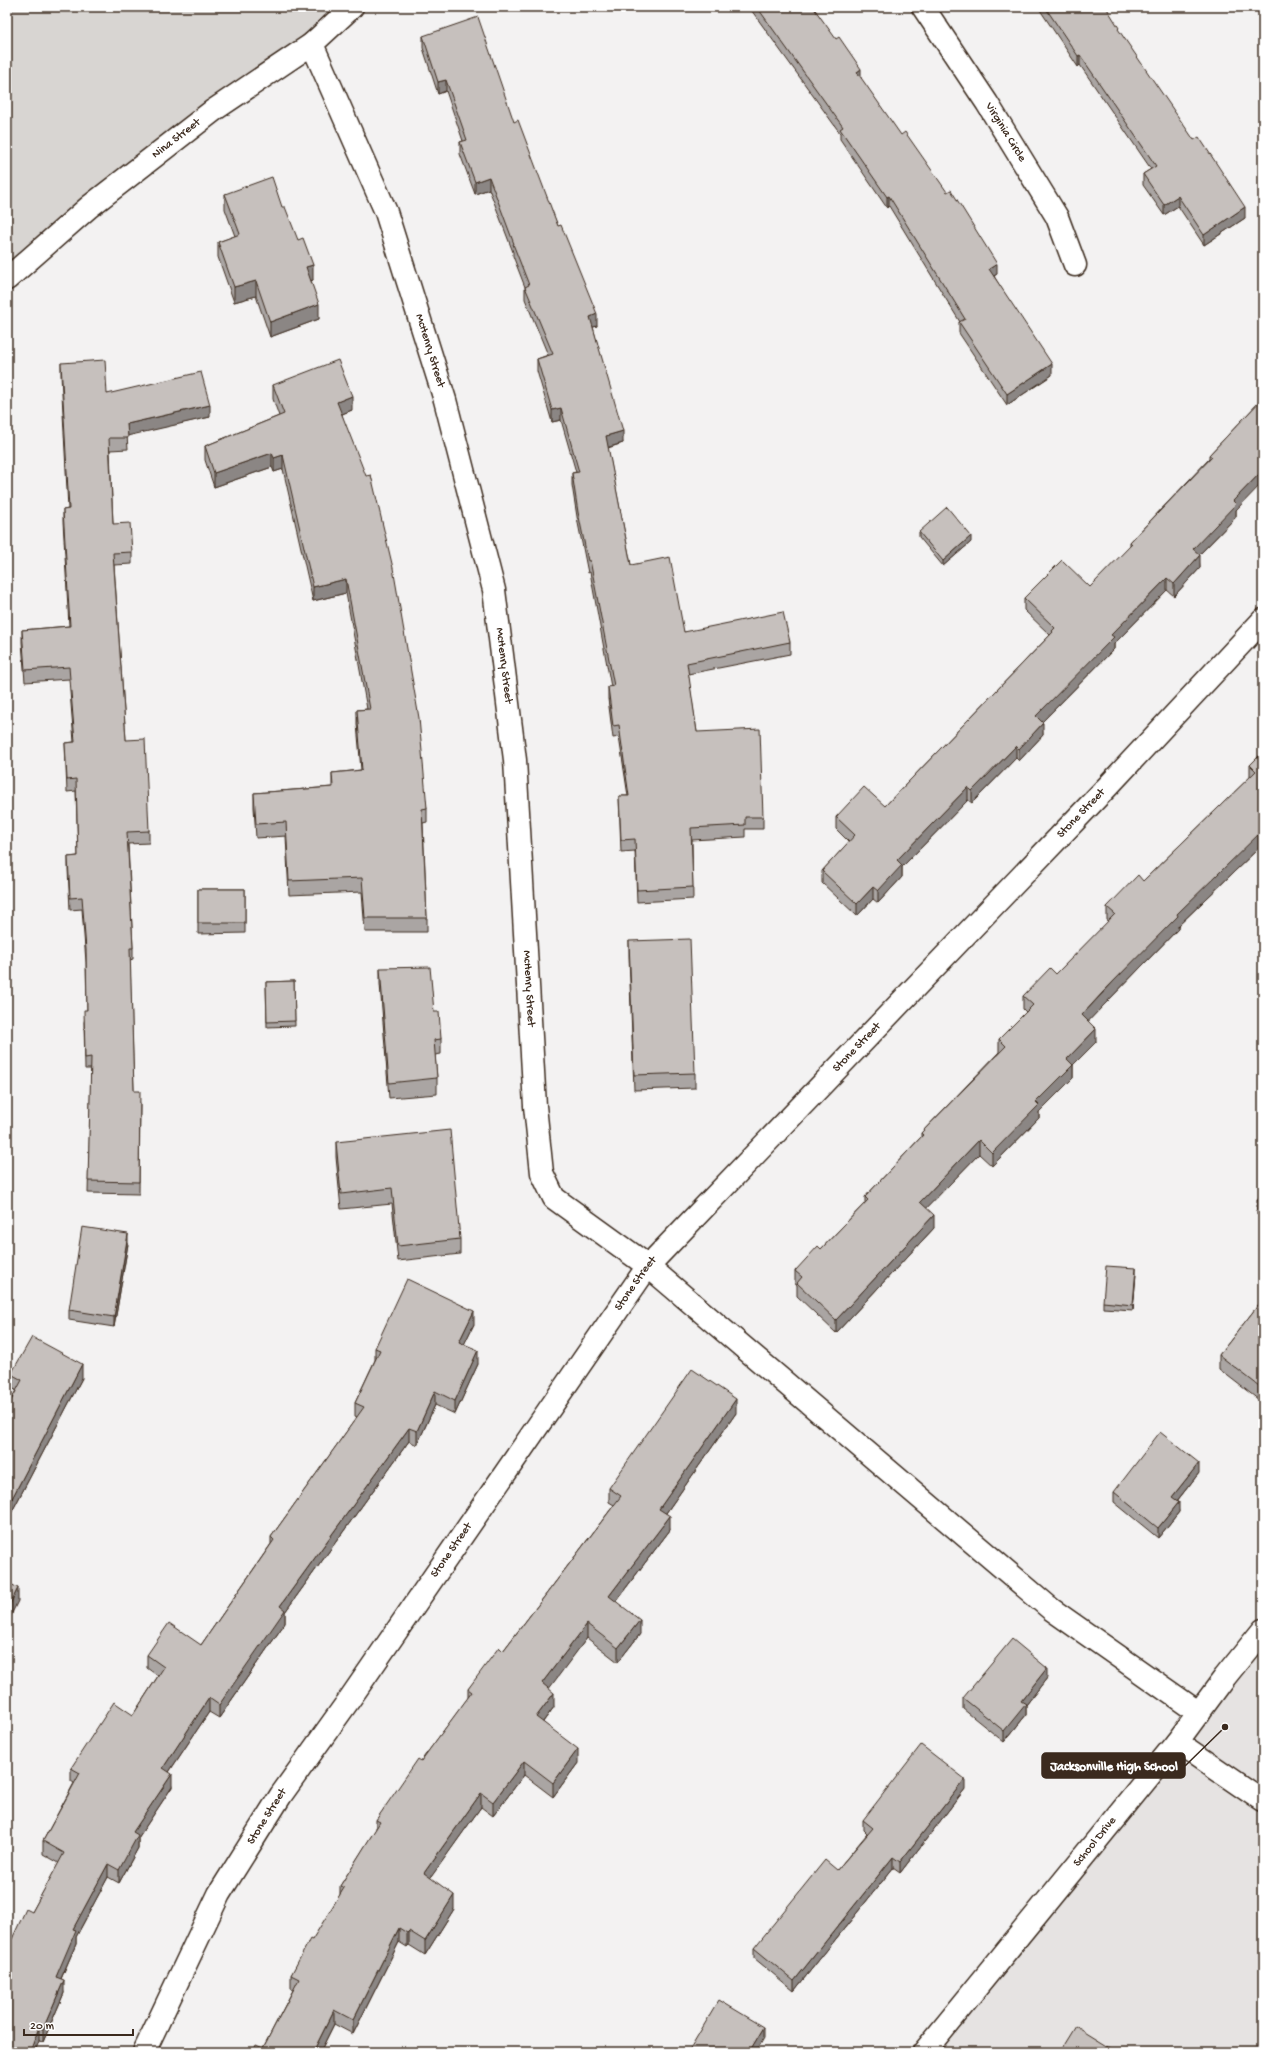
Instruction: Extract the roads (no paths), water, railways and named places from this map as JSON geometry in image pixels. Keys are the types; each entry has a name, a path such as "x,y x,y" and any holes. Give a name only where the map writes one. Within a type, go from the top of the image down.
{"street":[{"name":"Nina Street","path":"7,279 89,207 207,115 312,44 352,7"},
{"name":"Virginia Circle","path":"923,7 987,104 1057,217 1075,265"},
{"name":"McHenry Street","path":"312,44 386,212 445,400 494,590 515,760 535,1106 542,1174 554,1198 648,1266 1051,1609 1199,1713"},
{"name":"Stone Street","path":"144,2052 219,1894 281,1795 325,1731 349,1700 648,1266 1110,784 1263,620"},
{"name":"School Drive","path":"924,2052 1177,1742 1263,1630"},
{"path":"1177,1742 1263,1802"}],"place":[{"name":"Jacksonville High School","path":"1225,1727"}]}
